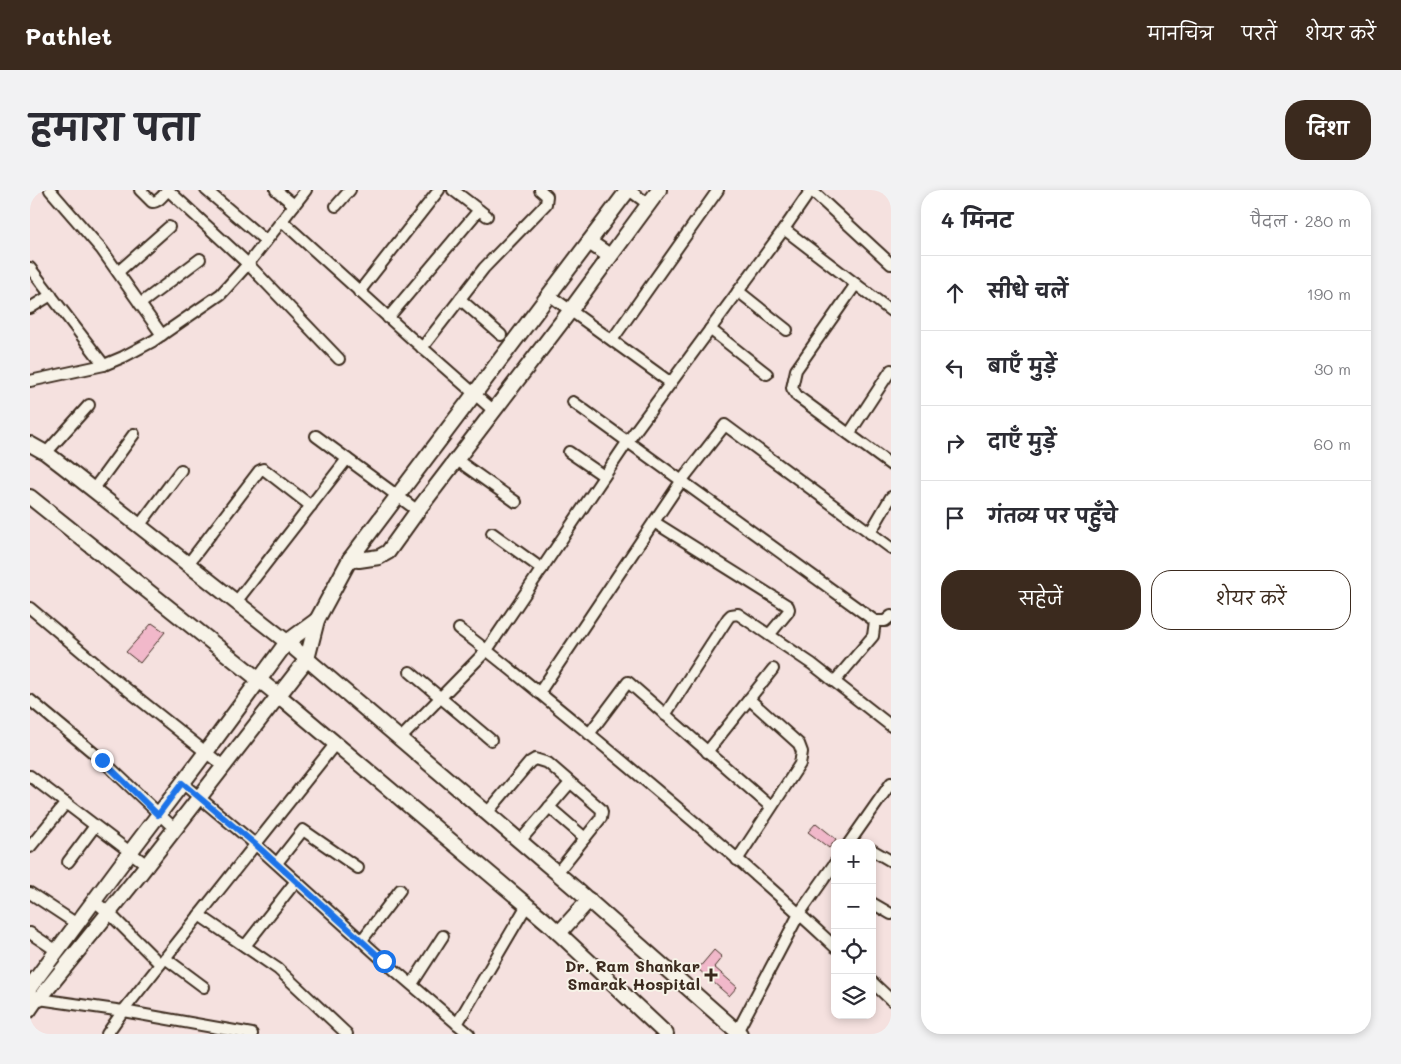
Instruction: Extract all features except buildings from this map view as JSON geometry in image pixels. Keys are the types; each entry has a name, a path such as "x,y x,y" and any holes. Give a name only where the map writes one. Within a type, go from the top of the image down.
{"street":[{"path":"50,190 102,250 162,335"},
{"path":"140,190 152,202 156,202 168,190 248,264 339,359"},
{"path":"206,190 266,241"},
{"path":"276,190 294,205"},
{"path":"30,381 104,365 124,357 162,335 221,294 248,264 306,190"},
{"path":"336,206 350,190"},
{"path":"358,292 439,190"},
{"path":"388,318 483,213 453,190"},
{"path":"422,348 487,264 546,204 547,196 540,190"},
{"path":"30,1012 34,998 109,913 307,659 317,620 350,559 589,242 629,190 648,204"},
{"path":"350,559 359,560 379,557 388,552 659,190"},
{"path":"612,340 718,190"},
{"path":"400,739 487,650 628,441 811,190 891,264"},
{"path":"282,221 358,292 494,411"},
{"path":"118,272 169,227"},
{"path":"784,229 891,311"},
{"path":"589,242 610,256"},
{"path":"140,304 200,259"},
{"path":"30,268 104,365"},
{"path":"856,284 796,370 792,388 797,396 891,465"},
{"path":"738,291 787,330"},
{"path":"30,308 51,295"},
{"path":"549,295 671,383"},
{"path":"460,299 500,335"},
{"path":"710,329 766,374"},
{"path":"849,434 891,370"},
{"path":"573,402 875,622 885,621 891,616"},
{"path":"46,453 89,405"},
{"path":"539,693 682,480 725,425 891,548"},
{"path":"93,490 134,434"},
{"path":"316,436 418,511"},
{"path":"30,444 46,453 287,642 589,900 737,1033 799,914 831,878"},
{"path":"569,452 604,476"},
{"path":"236,602 347,460"},
{"path":"457,460 516,502"},
{"path":"139,526 181,470"},
{"path":"188,564 259,470 266,470 311,506"},
{"path":"30,497 259,678 336,743 559,933 666,1034"},
{"path":"870,533 891,497"},
{"path":"654,522 788,606 788,612 769,635"},
{"path":"492,533 542,569"},
{"path":"30,608 114,679 223,766"},
{"path":"665,715 731,615 738,614 835,681 891,726"},
{"path":"30,987 287,642 317,620"},
{"path":"835,681 873,636 875,622"},
{"path":"459,629 589,734 737,860 831,943"},
{"path":"708,752 773,669"},
{"path":"410,672 491,740"},
{"path":"589,734 628,682 771,807"},
{"path":"737,860 800,764 802,752 799,744 749,699"},
{"path":"30,700 102,760 174,829"},
{"path":"109,1034 123,1011 162,961 336,743"},
{"path":"487,813 530,762 535,759 548,763 601,809 602,812 601,818 557,873"},
{"path":"30,776 146,865"},
{"path":"520,841 570,782"},
{"path":"182,783 277,863 469,1034"},
{"path":"854,839 891,783"},
{"path":"30,847 66,803"},
{"path":"549,807 585,838"},
{"path":"68,862 95,826"},
{"path":"277,863 303,830 358,868"},
{"path":"876,852 891,861"},
{"path":"245,946 296,881"},
{"path":"362,940 400,890"},
{"path":"30,893 77,924"},
{"path":"559,933 589,900"},
{"path":"94,901 162,961 204,987"},
{"path":"457,1024 527,905"},
{"path":"876,905 891,914"},
{"path":"199,915 278,969 346,1034"},
{"path":"30,933 57,951"},
{"path":"412,984 443,936"},
{"path":"876,986 891,1000"},
{"path":"34,998 123,1011 252,1034"}],"place":[{"name":"Dr. Ram Shankar Smarak Hospital","path":"711,975"}],"route":[{"path":"102,760 158,815 182,783 255,844 384,961"}]}
